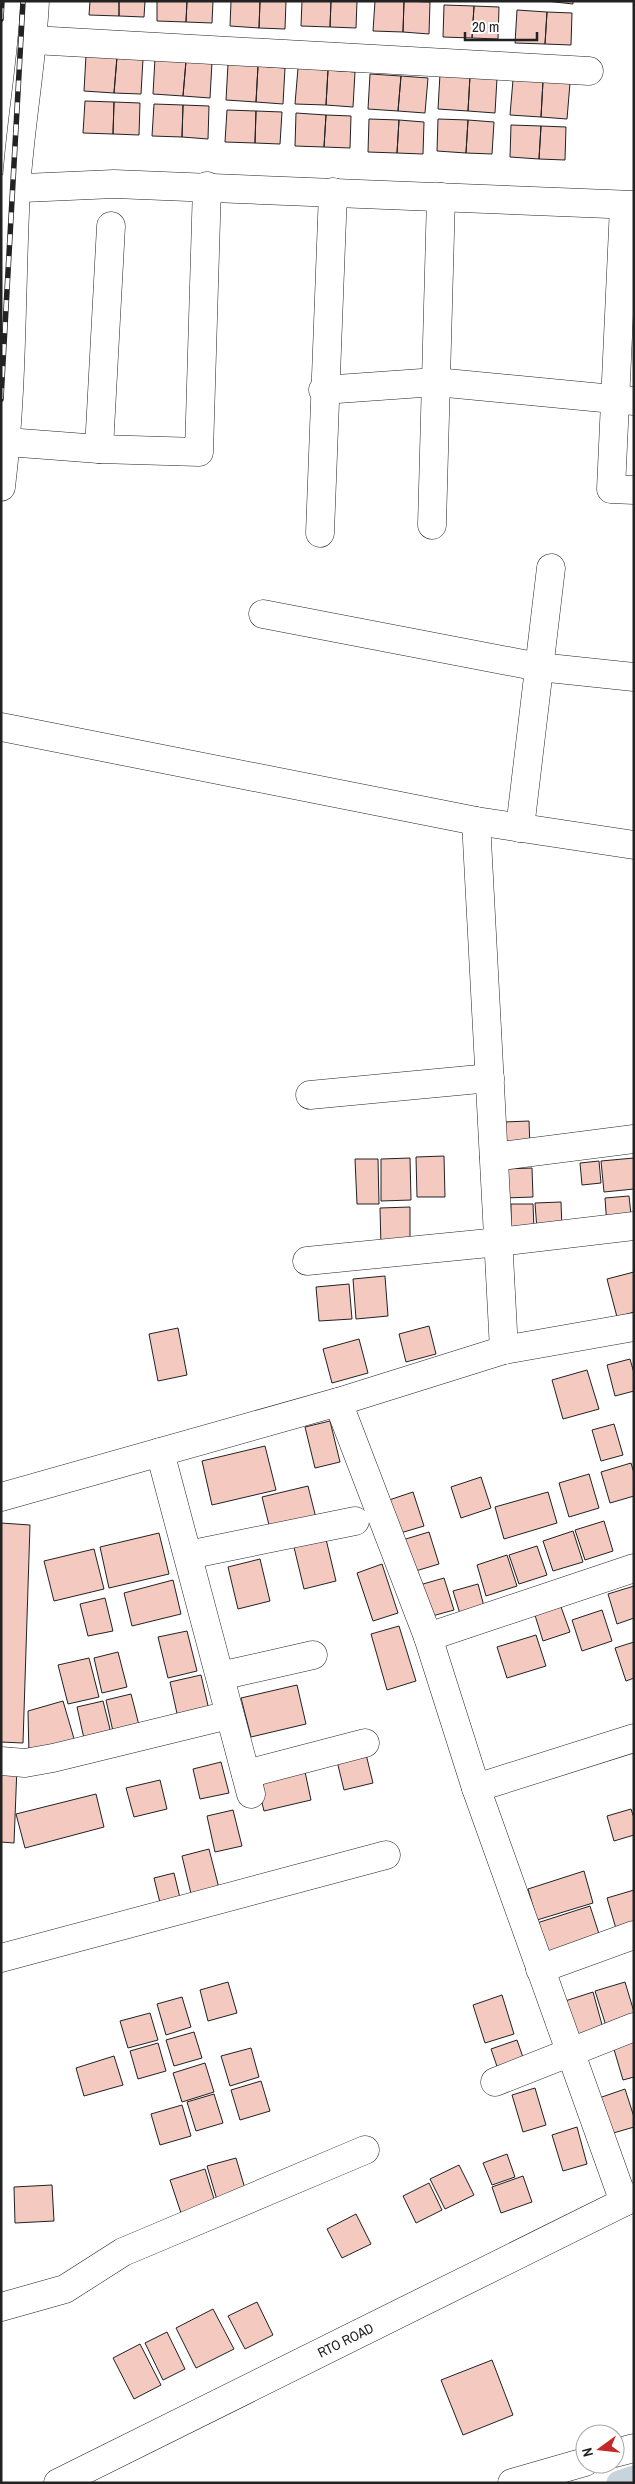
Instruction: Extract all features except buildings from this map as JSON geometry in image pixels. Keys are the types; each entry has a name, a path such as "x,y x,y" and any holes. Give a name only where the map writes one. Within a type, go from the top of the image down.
{"street":[{"path":"1,487 7,442 9,188 33,40 35,1"},
{"path":"33,40 589,71"},
{"path":"9,188 114,184 207,186 629,205 624,401 611,489 634,490"},
{"path":"7,442 199,452 207,186"},
{"path":"320,533 333,192"},
{"path":"432,525 441,197"},
{"path":"99,448 111,226"},
{"path":"324,390 436,382 624,401"},
{"path":"520,828 551,568"},
{"path":"263,614 539,667 634,678"},
{"path":"1,727 476,821 634,845"},
{"path":"476,821 504,1350"},
{"path":"310,1095 490,1078"},
{"path":"494,1157 634,1139"},
{"path":"307,1261 499,1242 634,1226"},
{"path":"1,1497 338,1402 504,1350 634,1326"},
{"path":"338,1402 428,1636 476,1788 570,2052 629,2199"},
{"path":"160,1452 229,1716 249,1784 365,1743"},
{"path":"188,1555 355,1521"},
{"path":"428,1636 634,1568"},
{"path":"220,1676 312,1656"},
{"path":"1,1761 25,1763 53,1758 229,1716"},
{"path":"476,1788 634,1738"},
{"path":"1,1958 386,1855"},
{"path":"540,1969 634,1935"},
{"path":"495,2082 634,2026"},
{"path":"1,2306 65,2289 123,2252 365,2150"},
{"name":"RTO ROAD","path":"58,2483 629,2199"},
{"path":"512,2483 575,2465"}],"waterway":[{"path":"619,2483 634,2478"}],"railway":[{"path":"1,19 2,1"},
{"path":"1,399 23,1"}]}
